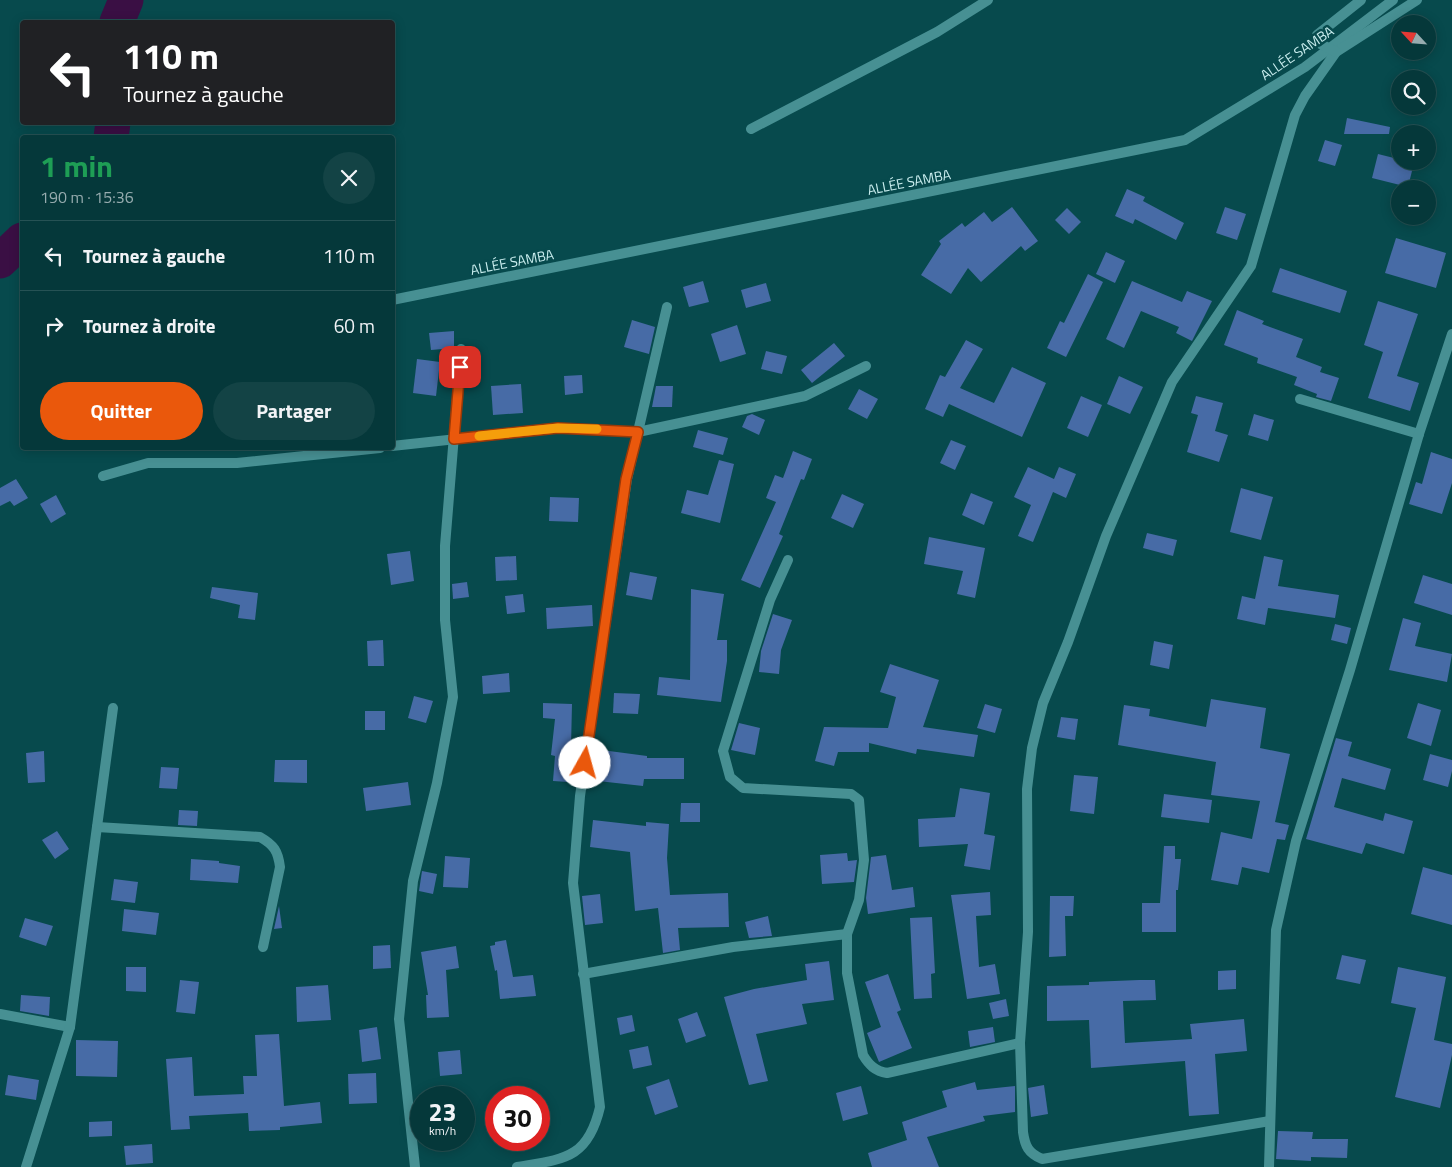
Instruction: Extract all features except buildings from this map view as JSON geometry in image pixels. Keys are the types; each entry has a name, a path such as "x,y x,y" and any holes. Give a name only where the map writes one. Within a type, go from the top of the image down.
{"street":[{"path":"751,129 937,32 988,0"},
{"path":"1336,52 1317,42 1317,35 1361,0"},
{"name":"ALLÉE SAMBA","path":"395,299 1185,140 1305,67 1393,0"},
{"path":"1270,1121 1042,1159 1031,1154 1025,1144 1020,1043 1028,932 1027,789 1032,748 1044,702 1106,536 1172,382 1251,266 1295,115 1305,96 1336,52 1417,0"},
{"path":"517,1167 561,1159 588,1142 596,1125 600,1107 573,884 580,796 626,479 668,306"},
{"path":"1269,1167 1278,921 1296,841 1350,670 1418,434 1452,334"},
{"path":"415,1167 400,1019 413,881 437,783 453,697 446,620 445,546 461,349"},
{"path":"395,446 558,428 638,432 804,396 866,366"},
{"path":"1300,399 1418,434"},
{"path":"103,476 148,463 237,464 362,450"},
{"path":"788,560 770,600 723,751 730,777 743,788 851,794 859,800 864,860 859,900 847,934 847,974 863,1055 870,1066 887,1074 1020,1043"},
{"path":"26,1167 70,1027 113,708"},
{"path":"97,828 260,837 272,844 278,854 280,867 263,947"},
{"path":"583,974 733,947 847,934"},
{"path":"0,1014 70,1027"}],"waterway":[{"path":"118,20 126,0"},
{"path":"111,135 113,125"},
{"path":"0,261 20,242"}],"slow traffic":[{"path":"479,436 558,428 597,429"}],"route":[{"path":"460,367 454,439 558,428 638,432 626,479 585,763"}]}
